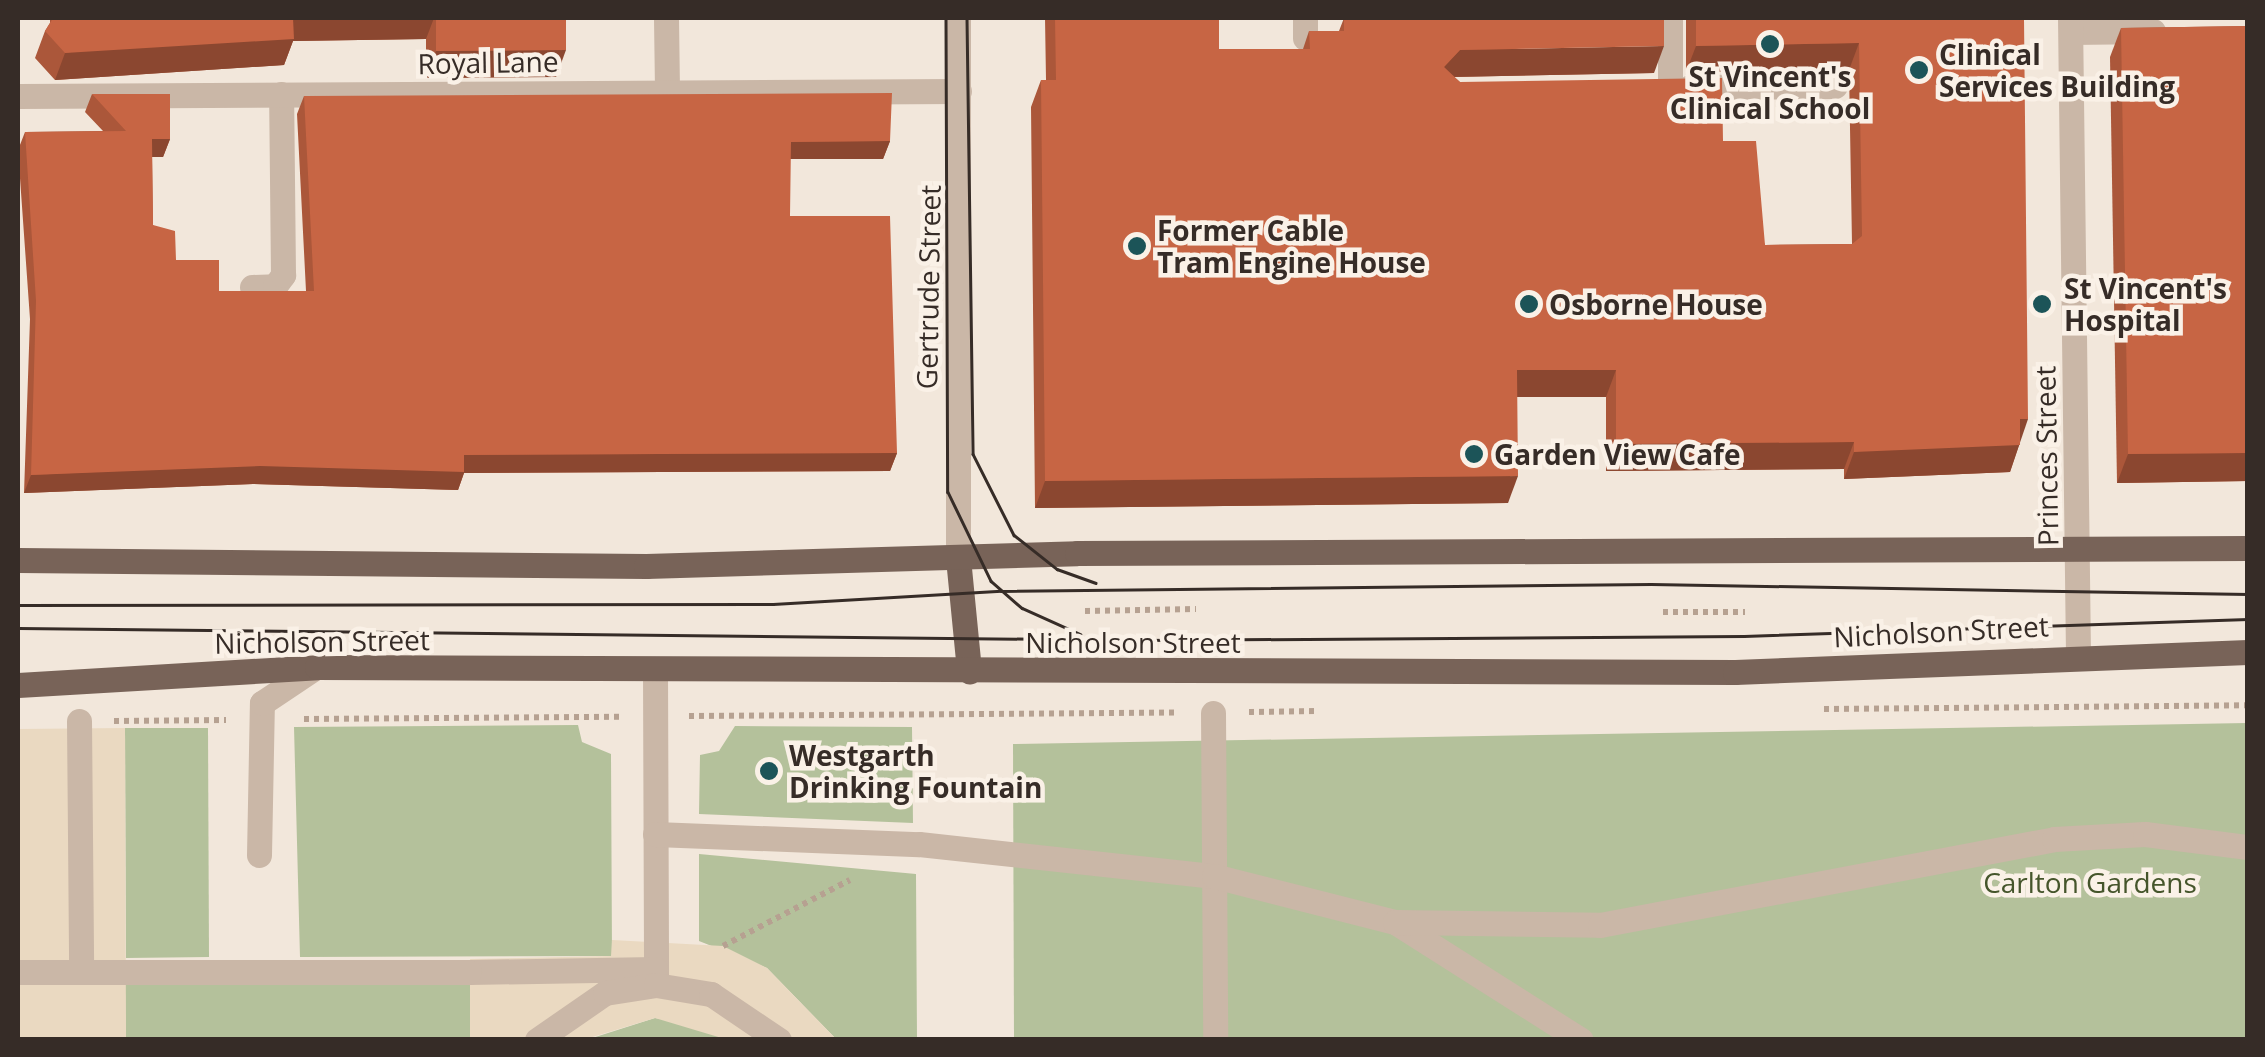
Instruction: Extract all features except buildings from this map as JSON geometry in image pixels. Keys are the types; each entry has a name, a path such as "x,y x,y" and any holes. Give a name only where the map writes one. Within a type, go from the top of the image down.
{"main road":[{"path":"18,560 646,566 958,558 2248,548"},
{"path":"958,558 969,671"},
{"name":"Nicholson Street","path":"18,686 317,667 1745,672 2078,654 2248,652"}],"street":[{"path":"666,18 668,90"},
{"name":"Gertrude Street","path":"958,18 958,558"},
{"path":"1670,18 1670,88"},
{"path":"2071,25 2190,31"},
{"name":"Princes Street","path":"2071,25 2078,654"},
{"path":"1634,88 1834,86"},
{"name":"Royal Lane","path":"18,96 959,91"},
{"path":"252,287 275,286 283,275 280,94"},
{"path":"259,855 258,720 272,688 317,667"},
{"path":"655,670 656,977"},
{"path":"1214,713 1216,1040"},
{"path":"79,722 80,972"},
{"path":"654,834 900,843 1214,876 1394,922 1616,923 2054,839 2145,834 2248,847"},
{"path":"1394,922 1581,1040"},
{"path":"18,972 469,972 656,977 711,994 779,1040"},
{"path":"538,1040 605,994 656,977"}],"path":[{"path":"1085,611 1196,610"},
{"path":"1663,612 1745,612"},
{"path":"1813,710 2248,704"},
{"path":"79,722 1325,711"},
{"path":"723,946 857,876 900,843"}],"green space":[{"name":"Carlton Gardens","path":"2247,723 2247,1039 1014,1039 1013,744"},
{"path":"578,725 582,742 611,754 612,956 300,957 294,727"},
{"path":"735,726 912,727 913,823 699,814 700,755 719,751"},
{"path":"125,728 208,728 209,957 126,958"},
{"path":"699,854 916,874 917,1039 836,1039 767,968 699,941"},
{"path":"470,982 470,1039 126,1039 125,985"},
{"path":"655,1018 698,1025 725,1039 586,1040"}],"shaded area":[{"path":"125,728 126,1039 18,1039 18,729"},
{"path":"612,940 723,946 767,968 836,1039 725,1039 655,1018 586,1039 470,1039 470,959 611,956"}],"tram line":[{"path":"946,18 948,492 991,581 1022,608 1080,634"},
{"path":"967,18 973,454 1014,535 1057,569 1096,583"},
{"path":"18,605 773,604 1001,591 1651,584 2248,594"},
{"path":"18,628 1139,640 1744,636 2248,619"}],"place":[{"name":"St Vincent's Clinical School","path":"1770,44"},
{"name":"Clinical Services Building","path":"1919,70"},
{"name":"Former Cable Tram Engine House","path":"1137,246"},
{"name":"Osborne House","path":"1529,304"},
{"name":"St Vincent's Hospital","path":"2042,304"},
{"name":"Garden View Cafe","path":"1474,454"},
{"name":"Westgarth Drinking Fountain","path":"769,771"}]}
